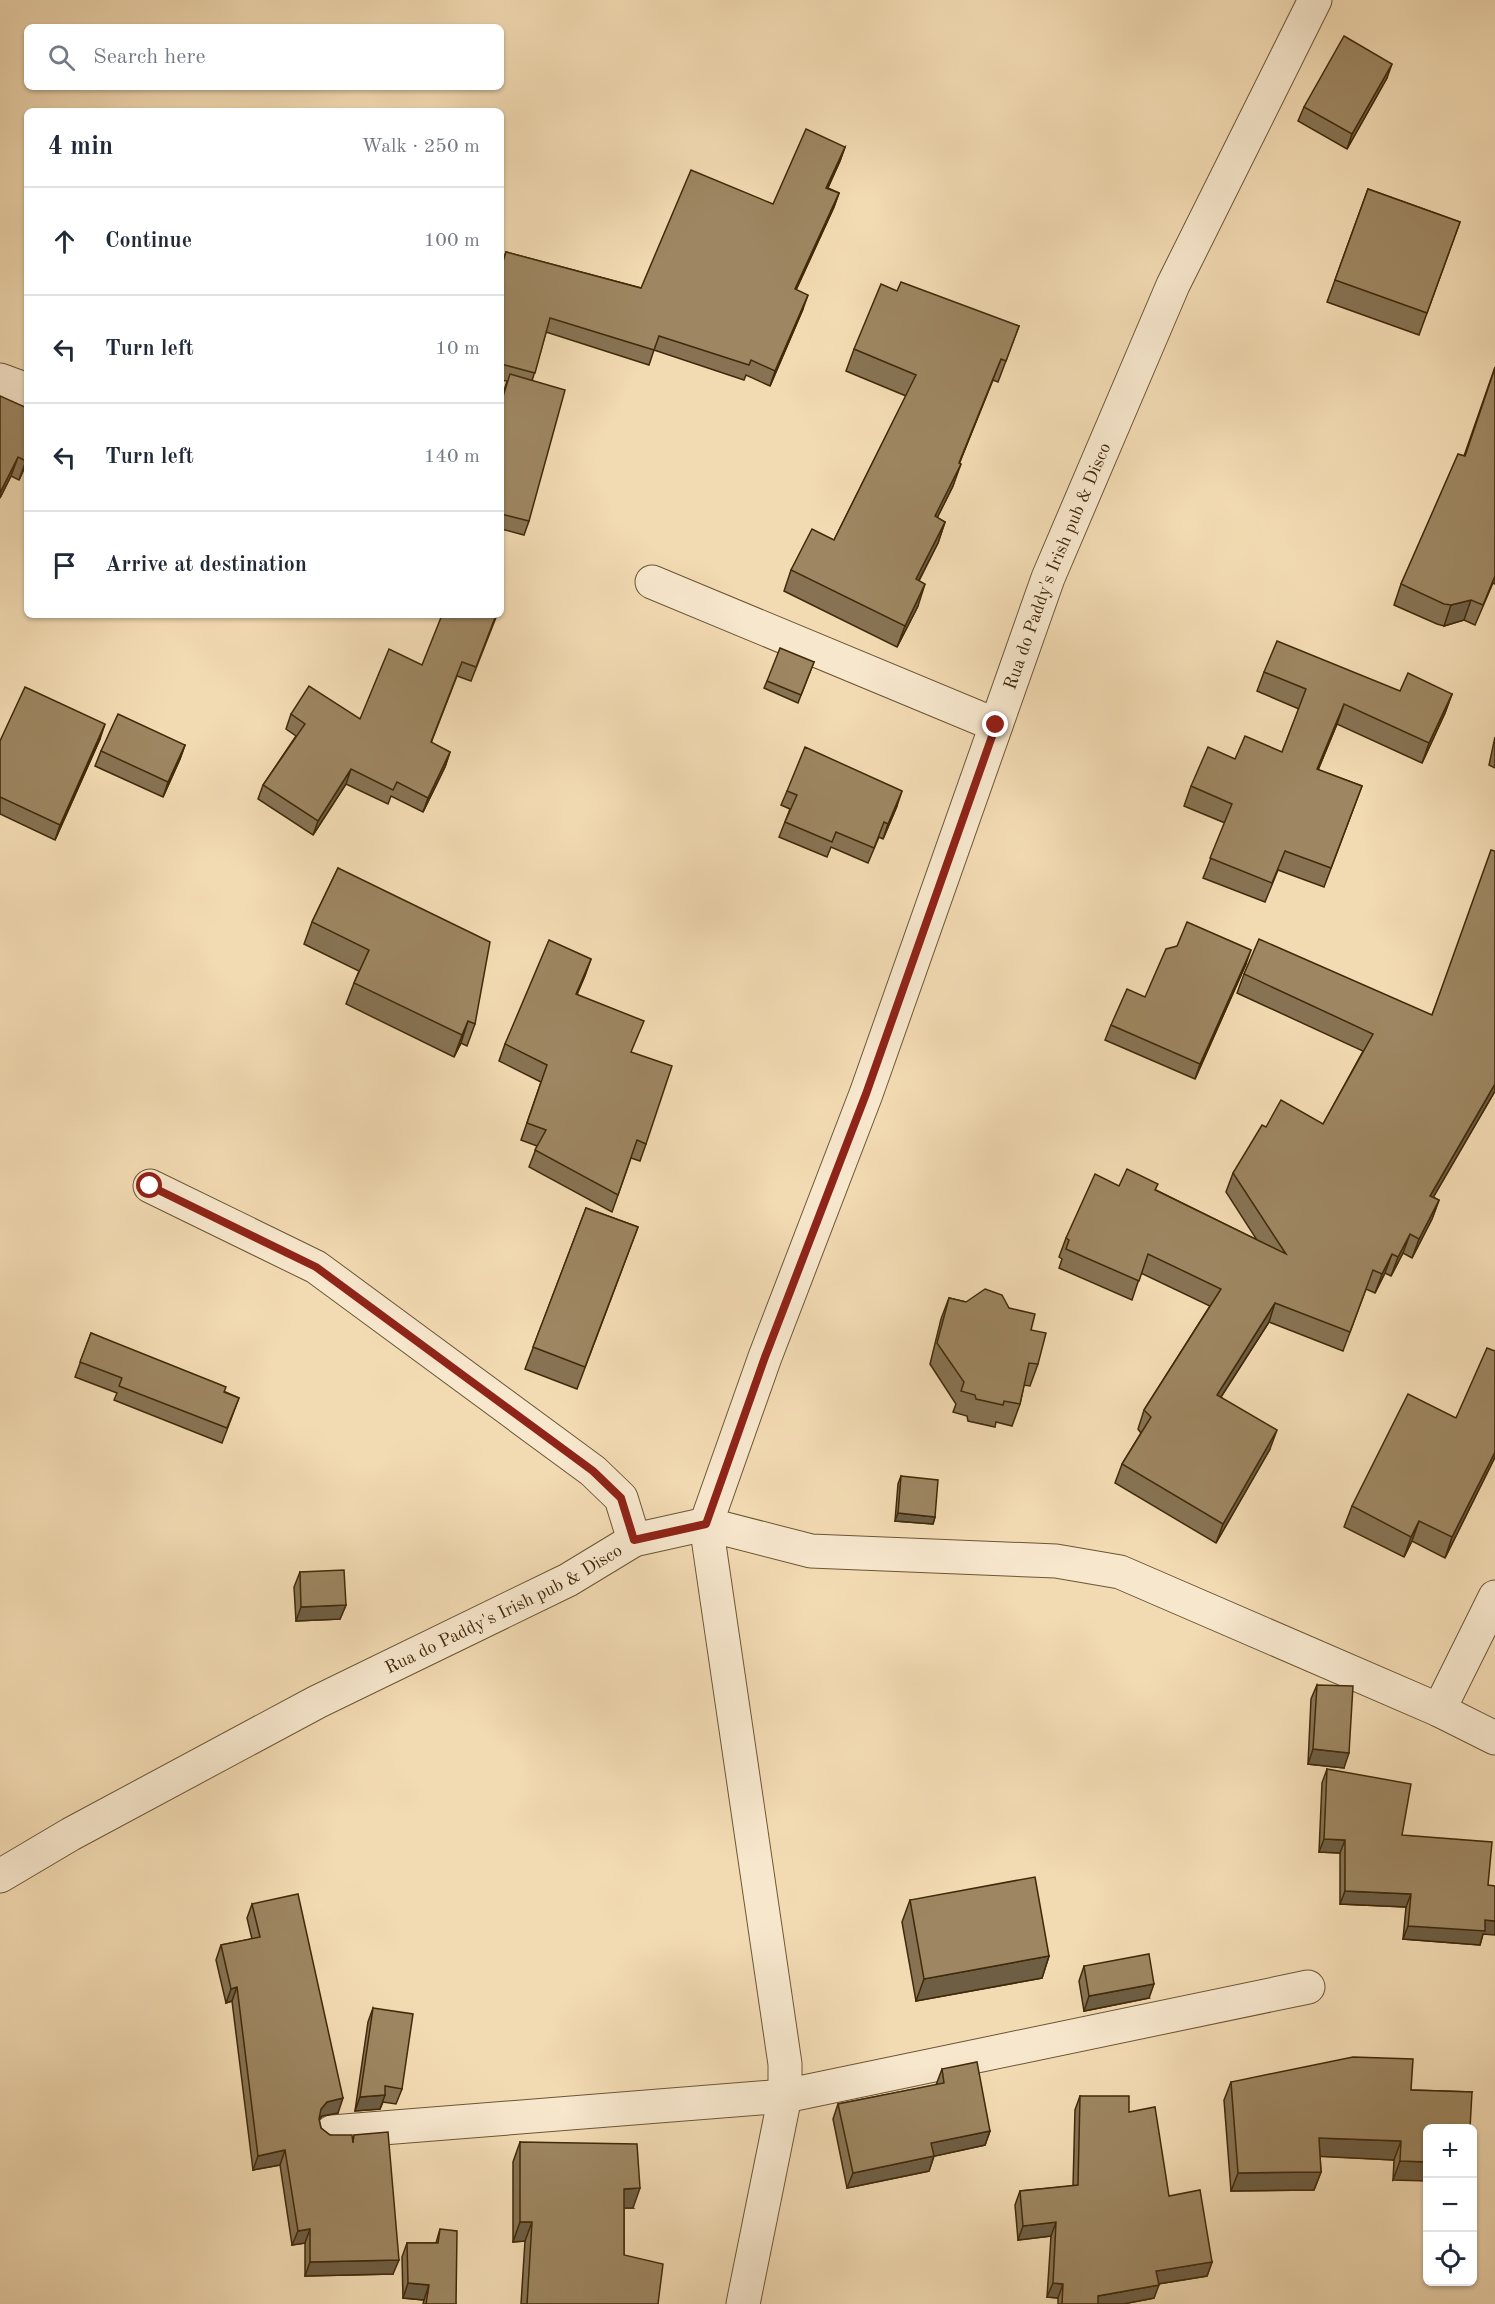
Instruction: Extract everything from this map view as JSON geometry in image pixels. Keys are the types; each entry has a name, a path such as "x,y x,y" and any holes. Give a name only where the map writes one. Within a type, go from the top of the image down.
{"street":[{"name":"Rua do Paddy's Irish pub & Disco","path":"0,1876 71,1834 317,1701 568,1580 634,1540 706,1524 765,1357 866,1094 1048,578 1173,285 1315,0"},
{"path":"0,380 24,389"},
{"path":"652,582 996,725"},
{"path":"150,1186 316,1267 593,1471 621,1498 634,1540"},
{"path":"743,2304 785,2096 785,2064 706,1524 812,1551 1056,1560 1120,1572 1439,1710 1495,1738"},
{"path":"1439,1710 1495,1597"},
{"path":"332,2132 785,2096 1308,1987"}],"building":[{"path":"1344,36 1392,64 1352,134 1304,107"},
{"path":"806,129 845,147 826,188 839,193 795,289 808,295 775,371 751,360 749,365 659,336 654,350 550,318 535,373 504,365 504,258 506,252 641,288 691,170 773,204"},
{"path":"1368,189 1460,222 1427,313 1335,280"},
{"path":"901,282 1019,326 1006,361 1001,359 959,463 961,464 935,516 945,522 916,579 925,584 905,626 791,570 812,529 834,540 916,375 854,349 881,284 897,291"},
{"path":"1495,368 1495,576 1483,605 1471,600 1451,605 1444,604 1401,584 1458,454 1465,456"},
{"path":"510,374 565,390 529,521 504,515 504,393"},
{"path":"0,396 24,407 24,460 18,457 0,493"},
{"path":"441,618 495,618 476,667 462,662 431,742 450,752 428,798 397,782 393,790 351,769 318,821 263,785 305,724 291,714 309,686 360,719 389,649 422,665"},
{"path":"1277,641 1400,691 1408,673 1452,694 1429,743 1344,704 1317,769 1362,786 1331,868 1285,851 1272,883 1210,858 1232,804 1191,786 1208,747 1235,759 1245,736 1282,752 1306,689 1264,672"},
{"path":"780,648 814,662 801,695 767,681"},
{"path":"25,687 105,724 60,825 0,797 0,741"},
{"path":"118,714 185,745 168,782 101,751"},
{"path":"805,747 902,791 888,824 884,822 874,848 836,832 832,842 785,822 797,795 787,791"},
{"path":"1491,850 1495,851 1495,1084 1430,1196 1439,1200 1419,1239 1410,1234 1398,1257 1392,1254 1382,1274 1373,1270 1350,1332 1275,1303 1217,1395 1277,1430 1223,1524 1122,1464 1151,1417 1144,1410 1221,1289 1148,1254 1139,1281 1066,1249 1069,1240 1066,1238 1095,1174 1119,1186 1127,1169 1158,1184 1155,1190 1286,1254 1233,1173 1262,1125 1266,1127 1281,1100 1323,1124 1373,1034 1244,974 1259,939 1432,1015"},
{"path":"338,868 490,942 475,1024 468,1021 462,1035 354,983 369,950 312,922"},
{"path":"1187,922 1251,950 1200,1064 1111,1025 1127,989 1145,997 1166,949 1177,946"},
{"path":"549,940 591,959 576,994 644,1021 631,1052 672,1066 646,1144 637,1140 618,1195 535,1150 546,1130 527,1123 547,1065 505,1044"},
{"path":"586,1208 638,1227 585,1367 533,1347"},
{"path":"985,1289 1002,1295 1009,1308 1035,1314 1031,1330 1046,1333 1038,1364 1029,1363 1020,1404 1004,1401 1003,1405 976,1399 975,1395 961,1391 964,1382 937,1343 949,1298 966,1302"},
{"path":"91,1333 226,1387 224,1392 239,1398 227,1428 119,1386 122,1378 80,1362"},
{"path":"1487,1348 1495,1351 1495,1452 1452,1537 1419,1521 1411,1537 1352,1506 1408,1394 1456,1418"},
{"path":"901,1476 938,1480 935,1517 898,1513"},
{"path":"344,1570 346,1605 301,1607 300,1572"},
{"path":"1317,1685 1353,1686 1349,1753 1313,1749"},
{"path":"1327,1769 1411,1784 1402,1835 1492,1842 1488,1885 1495,1886 1495,1921 1485,1920 1485,1931 1408,1926 1411,1894 1345,1891 1345,1840 1324,1839"},
{"path":"1035,1877 1049,1956 924,1979 910,1900"},
{"path":"298,1894 343,2098 327,2102 321,2109 319,2119 321,2128 330,2135 352,2135 353,2143 354,2135 388,2132 399,2260 310,2262 310,2229 298,2231 285,2150 258,2156 237,1987 231,1989 221,1945 260,1937 252,1904"},
{"path":"1149,1954 1154,1984 1089,1996 1084,1966"},
{"path":"373,2008 413,2014 402,2089 385,2086 385,2095 360,2097"},
{"path":"1353,2057 1413,2059 1411,2090 1472,2092 1470,2124 1423,2124 1423,2162 1400,2161 1401,2141 1319,2138 1321,2172 1238,2173 1231,2082"},
{"path":"977,2062 990,2131 931,2143 934,2156 853,2173 838,2104 944,2083 942,2069"},
{"path":"1080,2096 1129,2096 1129,2112 1155,2107 1169,2196 1200,2190 1212,2262 1156,2271 1159,2285 1098,2296 1098,2304 1062,2304 1063,2284 1053,2283 1056,2222 1023,2226 1020,2191 1078,2185"},
{"path":"520,2142 637,2144 640,2188 624,2189 624,2255 663,2264 658,2304 527,2304 532,2222 520,2222"},
{"path":"440,2229 457,2231 456,2304 426,2304 429,2285 408,2283 407,2243 438,2243"}],"route":[{"path":"150,1186 316,1267 593,1471 621,1498 634,1540 706,1524 765,1357 866,1094 996,725"}]}
